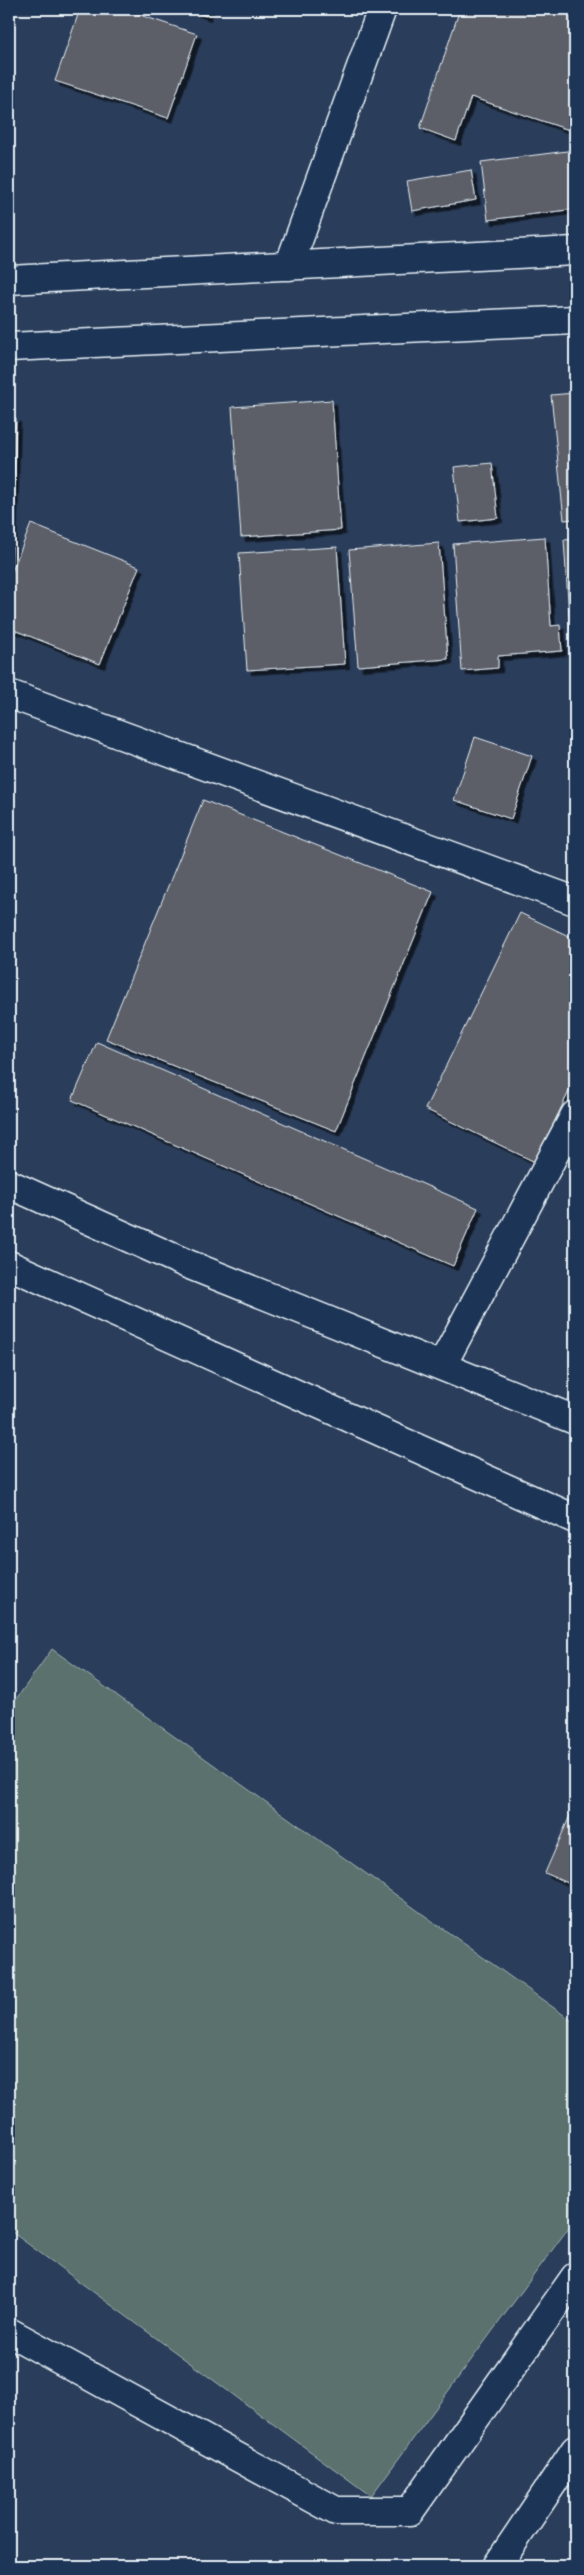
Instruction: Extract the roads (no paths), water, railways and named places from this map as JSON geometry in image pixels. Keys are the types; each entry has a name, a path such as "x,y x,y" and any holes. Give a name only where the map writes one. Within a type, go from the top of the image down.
{"street":[{"path":"289,266 382,9"},
{"path":"9,280 575,251"},
{"path":"9,347 575,320"},
{"path":"9,694 575,900"},
{"path":"442,1365 575,1115"},
{"path":"9,1184 185,1263 575,1420"},
{"path":"9,1264 575,1519"},
{"path":"9,2332 336,2511 410,2510 575,2276"},
{"path":"497,2566 575,2450"}]}
